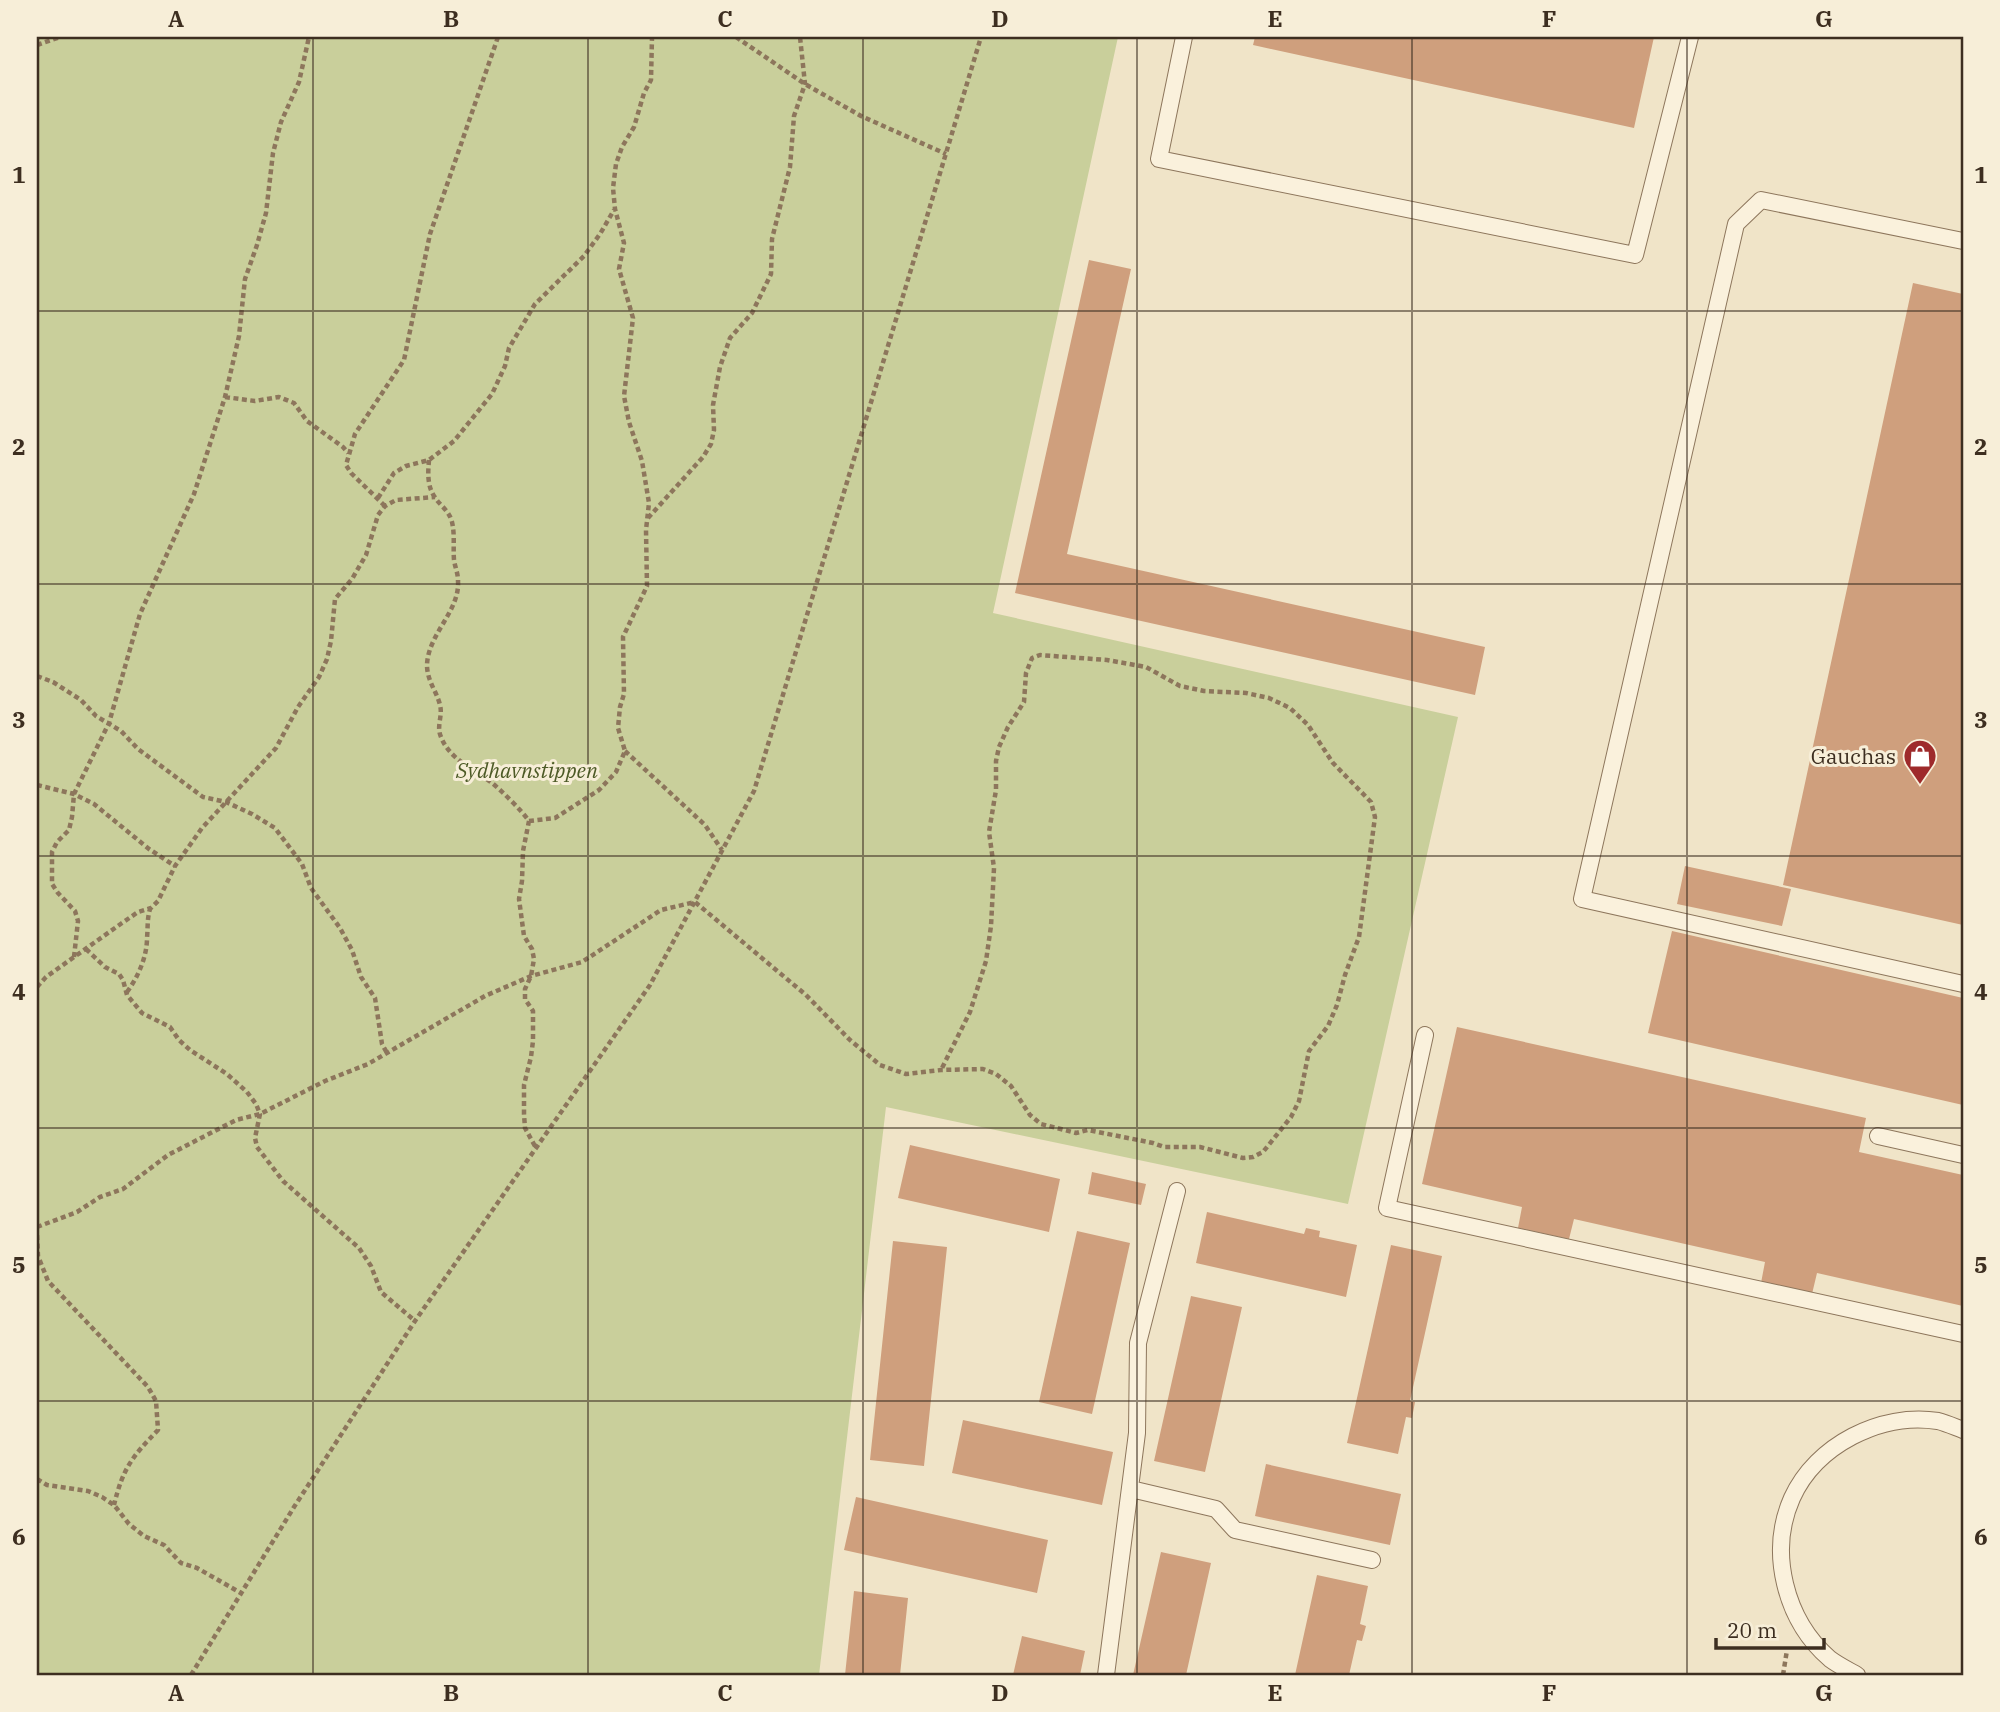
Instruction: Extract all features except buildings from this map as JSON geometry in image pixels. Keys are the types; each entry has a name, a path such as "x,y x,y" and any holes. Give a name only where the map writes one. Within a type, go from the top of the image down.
{"lane":[{"path":"1184,37 1158,159 1635,256 1690,37"},
{"path":"1963,241 1761,200 1736,224 1582,899 1963,984"},
{"path":"1424,1035 1387,1208 1963,1334"},
{"path":"1878,1136 1963,1155"},
{"path":"1106,1675 1138,1433 1138,1343 1177,1191"},
{"path":"1857,1675 1830,1667 1801,1625 1784,1585 1781,1541 1792,1498 1817,1461 1852,1435 1894,1421 1938,1421 1963,1430"},
{"path":"1130,1489 1216,1509 1235,1530 1372,1560"}],"path":[{"path":"37,45 61,37"},
{"path":"74,957 78,921 75,911 52,884 52,852 57,842 69,830 74,794 109,723 140,614 194,494 225,397 239,336 245,279 266,213 273,153 281,122 299,82 309,37"},
{"path":"385,506 351,473 346,465 348,454 355,435 404,360 430,234 498,37"},
{"path":"652,37 651,80 644,93 634,127 616,164 613,188 615,209 624,243 620,269 633,318 624,396 648,486 647,586 624,637 624,694 618,728 625,751 705,825 722,850"},
{"path":"736,37 805,84 862,116 946,154"},
{"path":"647,518 703,457 711,444 714,430 713,405 720,367 730,338 752,313 771,274 772,239 790,167 794,116 805,84 800,37"},
{"path":"191,1675 294,1507 415,1321 650,985 754,791 981,37"},
{"path":"378,498 394,473 405,466 429,460 454,441 492,394 502,373 509,348 535,304 584,256 615,209"},
{"path":"225,397 255,401 279,397 294,403 307,421 343,447 348,454"},
{"path":"429,460 428,474 435,498 448,511 452,524 458,584 456,596 439,628 427,664 430,682 440,704 440,737 461,763 493,783 529,821 523,851 519,899 524,936 532,949 534,959 525,989 525,999 533,1011 533,1041 524,1085 524,1114 526,1128 536,1148"},
{"path":"127,992 143,960 148,941 147,918 175,866 202,828 276,748 298,706 318,677 327,659 331,641 335,599 352,579 366,555 378,515 385,506 396,500 435,498"},
{"path":"695,902 806,995 849,1040 880,1065 906,1074 983,1069 996,1074 1011,1086 1030,1115 1041,1124 1076,1133 1088,1130 1164,1147 1200,1147 1243,1158 1263,1152 1291,1117 1299,1101 1309,1051 1328,1026 1338,1004 1359,937 1375,817 1371,802 1334,763 1308,725 1290,708 1269,698 1246,693 1180,687 1146,667 1107,660 1040,655 1032,658 1026,673 1024,702 1008,727 996,761 996,790 989,832 993,867 991,926 986,961 970,1012 941,1070"},
{"path":"37,676 53,682 81,700 96,716 109,723 203,797 226,802 275,828 302,864 311,888 340,928 352,950 361,977 375,998 382,1044 387,1054"},
{"path":"529,821 555,818 600,790 616,772 625,751"},
{"path":"37,785 74,794 94,804 149,849 175,866"},
{"path":"37,1227 77,1212 100,1197 122,1189 168,1155 236,1120 260,1114 387,1054 485,996 531,976 582,962 661,910 695,902"},
{"path":"37,987 138,912 151,908"},
{"path":"86,949 96,960 119,974 133,1005 142,1013 170,1027 190,1050 228,1074 247,1092 260,1114 255,1138 257,1146 283,1181 359,1248 371,1266 381,1292 415,1321"},
{"path":"37,1235 38,1256 48,1281 148,1387 156,1401 158,1430 133,1457 120,1479 114,1505"},
{"path":"37,1479 47,1485 102,1497 114,1505 129,1524 144,1536 164,1545 181,1563 197,1568 242,1593"}],"green space":[{"name":"Sydhavnstippen","path":"37,37 1118,37 993,613 1458,717 1348,1204 886,1107 819,1675 37,1675"}],"place":[{"name":"Gauchas","path":"1920,786"}]}
